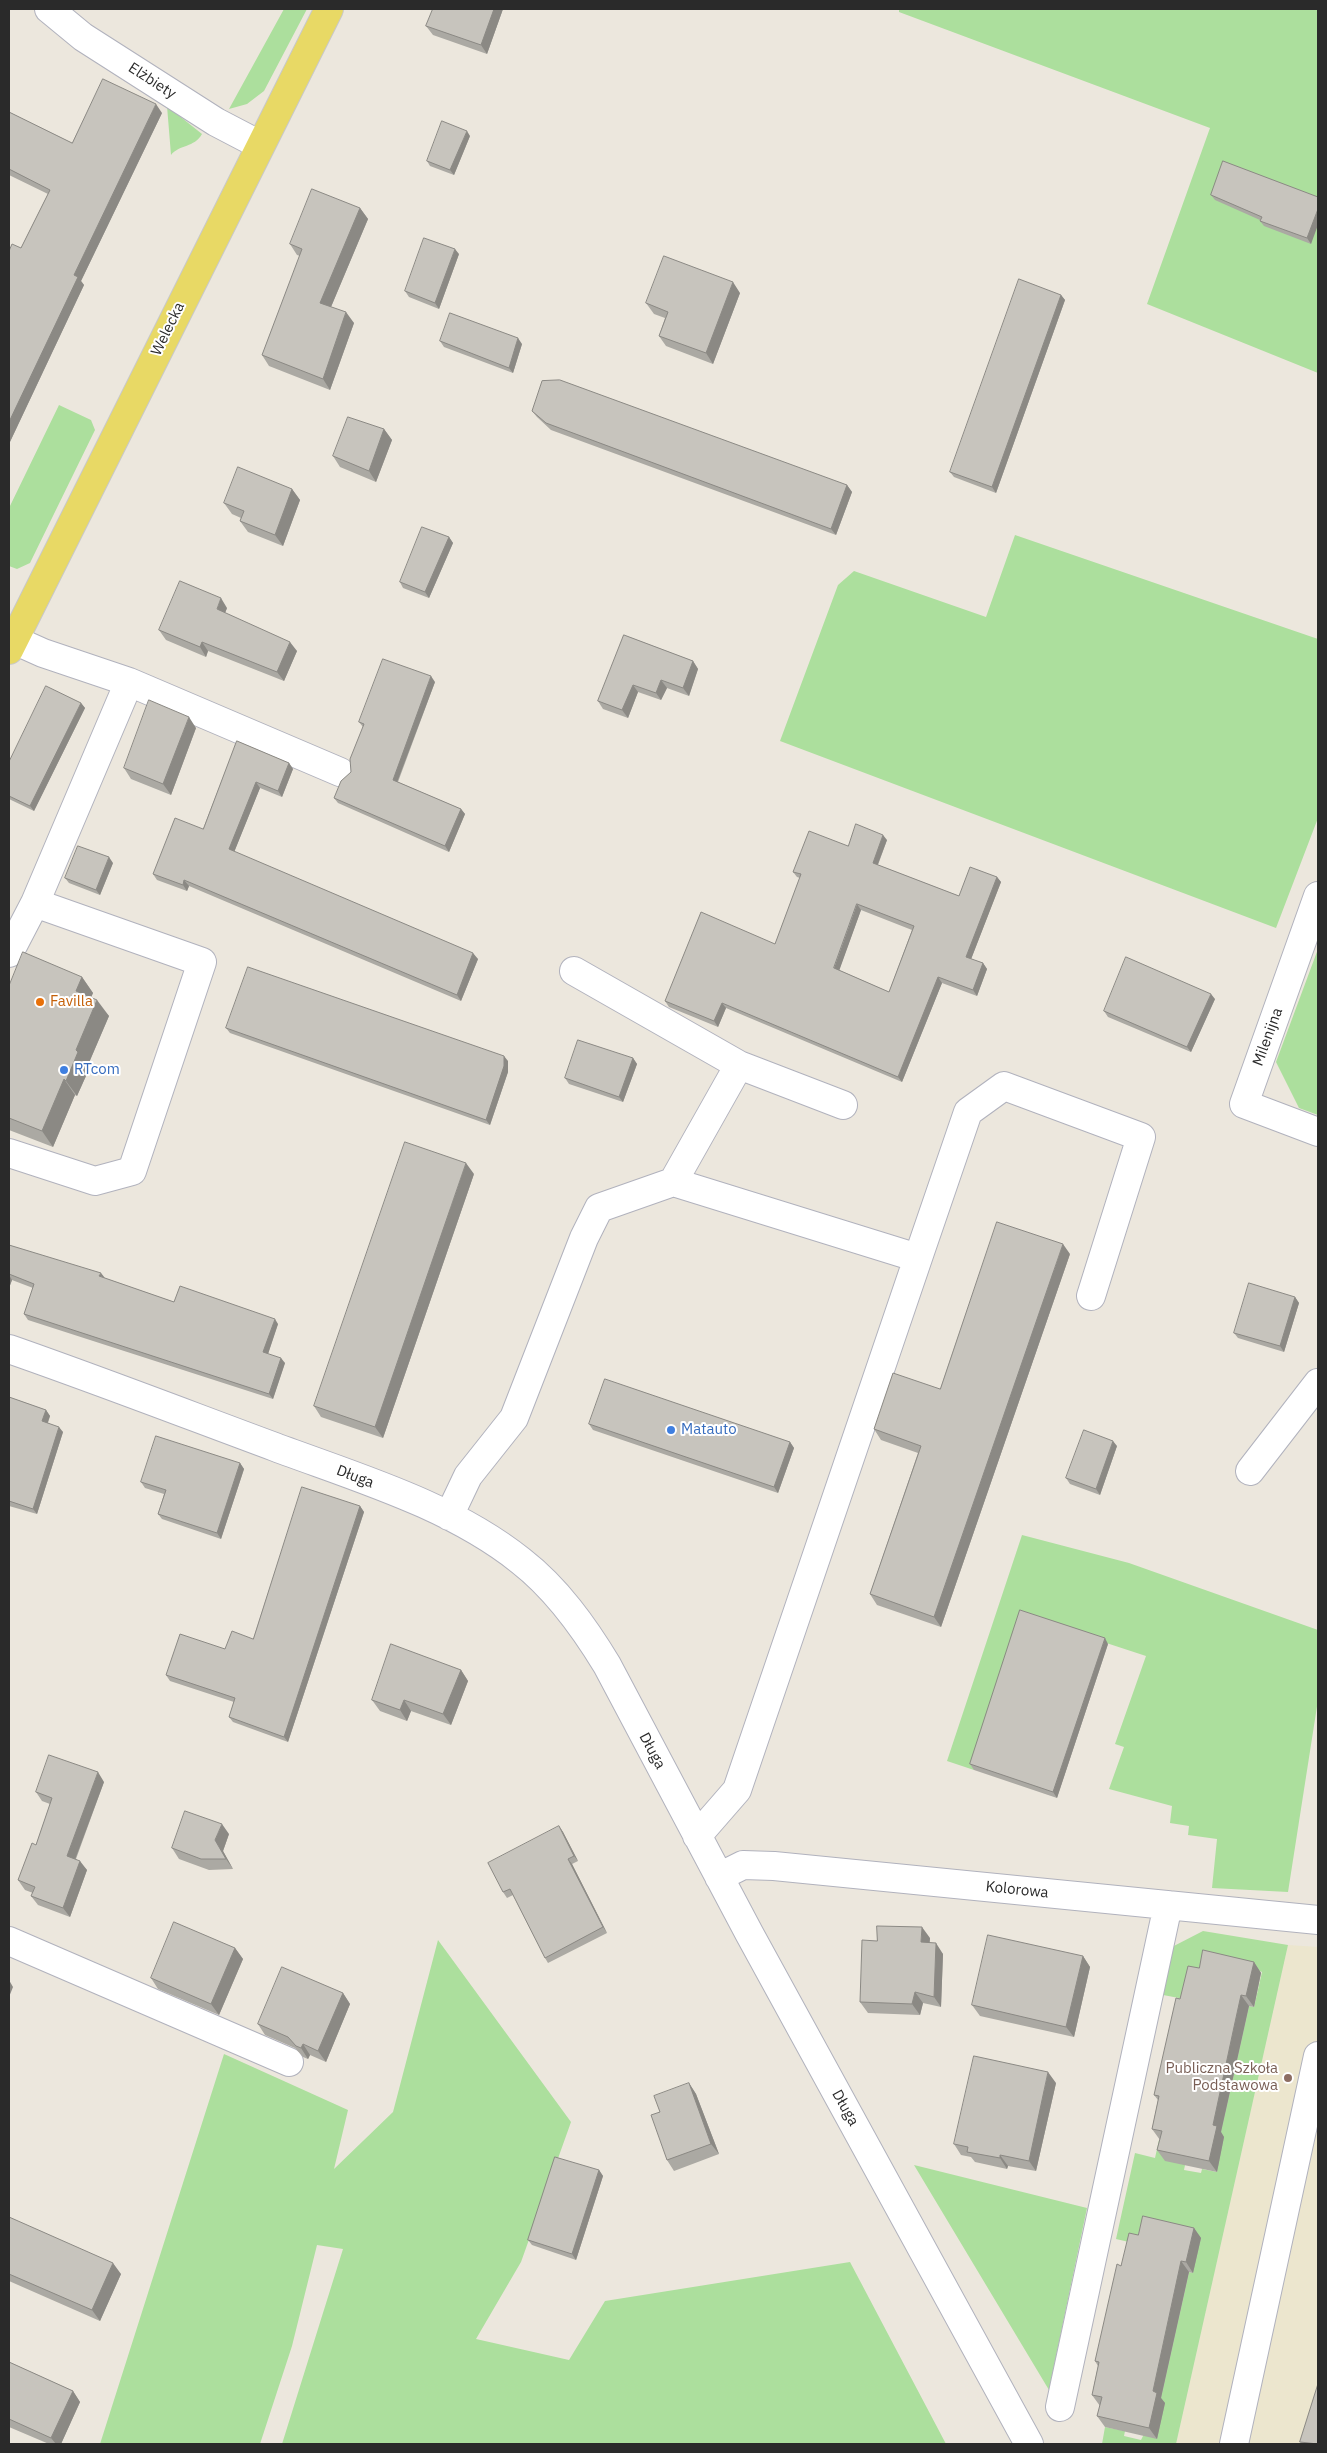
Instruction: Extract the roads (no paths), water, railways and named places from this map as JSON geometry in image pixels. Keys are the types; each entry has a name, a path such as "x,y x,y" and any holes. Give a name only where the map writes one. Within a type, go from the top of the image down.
{"main road":[{"name":"Welecka","path":"11,645 329,9"}],"street":[{"name":"Elżbiety","path":"50,9 83,37 216,122 260,145"},
{"path":"11,645 92,668 130,682 340,772"},
{"path":"9,953 35,903 130,682"},
{"name":"Milenijna","path":"1318,896 1244,1104 1318,1132"},
{"path":"9,1153 96,1181 132,1171 202,962 35,903"},
{"path":"574,971 738,1065 842,1105"},
{"path":"673,1182 738,1065"},
{"path":"697,1836 737,1790 968,1112 1004,1086 1141,1137 1092,1296"},
{"path":"449,1516 468,1476 514,1418 584,1238 598,1208 673,1182 918,1258"},
{"name":"Długa","path":"9,1349 364,1480 449,1516 503,1547 522,1561 562,1601 588,1633 607,1666 719,1877 1030,2444"},
{"path":"1250,1471 1318,1383"},
{"name":"Kolorowa","path":"719,1877 736,1867 752,1865 1318,1920"},
{"path":"1060,2408 1168,1905"},
{"path":"9,1941 289,2062"},
{"path":"1234,2444 1318,2056"}],"place":[{"name":"Favilla","path":"40,1002"},
{"name":"RTcom","path":"64,1070"},
{"name":"Matauto","path":"671,1430"},
{"name":"Publiczna Szkoła Podstawowa","path":"1288,2078"}]}
